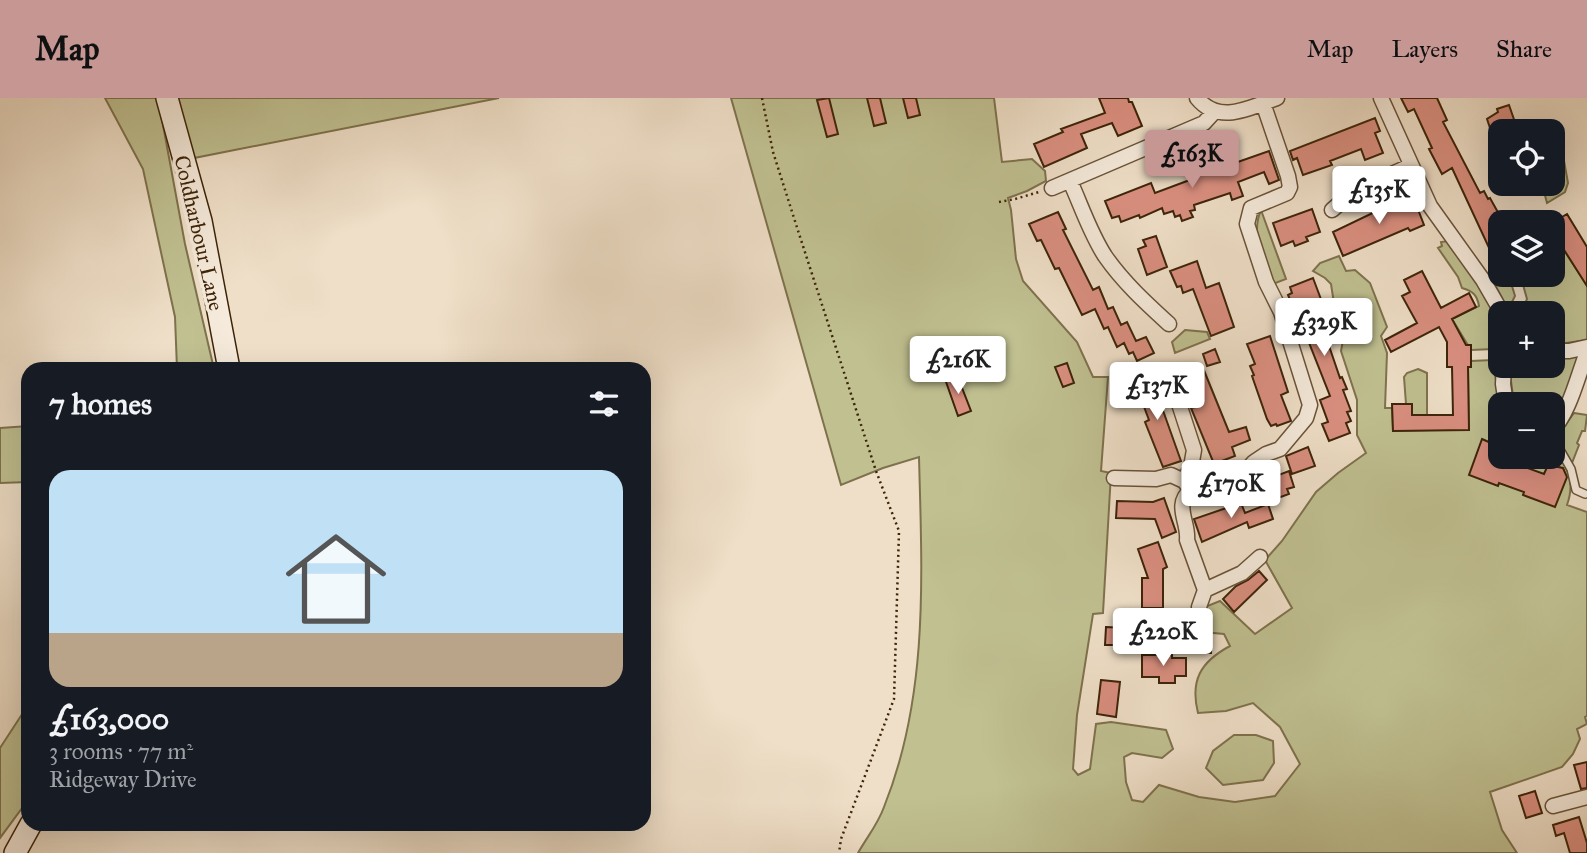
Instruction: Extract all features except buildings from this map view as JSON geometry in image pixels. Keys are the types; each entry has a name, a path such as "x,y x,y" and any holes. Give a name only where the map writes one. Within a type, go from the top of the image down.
{"street":[{"name":"Coldharbour Lane","path":"167,98 201,221 228,362"},
{"path":"1114,478 1156,479 1171,475 1188,486 1215,490 1236,482 1254,462 1280,449 1306,418 1310,405 1282,312 1266,282 1247,224 1251,208 1287,193 1290,187 1270,100 1226,113 1214,112 1203,106 1197,98"},
{"path":"1381,98 1430,206 1495,301"},
{"path":"1052,188 1204,124 1214,112"},
{"path":"1332,210 1354,191 1410,166"},
{"path":"1343,175 1354,191"},
{"path":"1070,181 1103,253 1118,274 1167,317"},
{"path":"1565,350 1587,347"},
{"path":"1565,414 1587,352"},
{"path":"1170,376 1194,450 1181,508 1188,540 1205,590 1199,607"},
{"path":"1205,590 1242,573 1260,556"},
{"path":"1553,806 1587,797"},
{"path":"15,853 27,831"}],"lane":[{"path":"1565,459 1571,469 1576,490 1585,494"}],"path":[{"path":"762,98 773,152 785,190 876,471 899,531 894,699 841,839 839,853"},
{"path":"999,202 1015,200 1052,188"}],"green space":[{"path":"105,98 158,98 185,244 212,362 177,362 175,317 143,169"},
{"path":"174,98 499,98 194,158"},
{"path":"731,98 994,98 1002,162 1032,159 1045,171 1046,181 1008,198 1016,259 1023,281 1077,342 1093,377 1108,377 1101,471 1111,473 1103,613 1093,614 1077,715 1073,769 1078,775 1090,769 1096,724 1111,722 1166,730 1173,749 1162,758 1132,753 1124,757 1126,782 1132,800 1143,802 1159,785 1199,797 1235,802 1275,796 1300,764 1280,727 1253,703 1226,711 1198,713 1195,691 1200,674 1211,659 1230,646 1224,634 1203,632 1205,621 1200,609 1220,601 1255,634 1292,608 1265,560 1282,541 1316,492 1366,453 1357,435 1357,400 1341,351 1344,335 1335,310 1331,284 1313,271 1320,263 1339,256 1346,271 1355,270 1370,283 1387,327 1381,336 1387,353 1385,408 1392,408 1393,431 1469,429 1468,367 1471,361 1488,360 1488,378 1496,378 1498,392 1488,392 1488,469 1565,467 1571,488 1567,505 1587,512 1587,724 1577,729 1580,739 1573,754 1562,767 1490,792 1502,830 1517,853 858,853 882,813 899,765 916,678 921,590 919,457 841,485"},
{"path":"1565,166 1568,183 1565,192"},
{"path":"1545,196 1558,196 1547,203"},
{"path":"1261,210 1286,279 1273,284 1258,238"},
{"path":"1449,241 1474,273 1489,301 1488,349 1471,350 1452,319 1479,306 1474,294 1462,288 1458,277 1438,248 1442,246 1441,242"},
{"path":"1565,251 1587,286 1587,340 1565,343 1565,301 1526,301 1524,287 1565,287"},
{"path":"1496,287 1512,287 1515,296 1512,301 1503,301"},
{"path":"1185,330 1207,332 1210,339 1175,353 1172,342"},
{"path":"1565,354 1575,354 1578,357 1565,399 1565,392 1512,392 1511,378 1565,378"},
{"path":"1418,369 1427,373 1427,415 1412,415 1412,404 1406,404 1404,377"},
{"path":"1574,413 1587,415 1585,431 1582,431 1577,443 1579,445 1572,463 1565,451 1565,425"},
{"path":"21,426 21,482 0,483 0,428"},
{"path":"21,716 21,810 0,838 0,748"},
{"path":"1234,735 1256,735 1273,741 1274,763 1263,780 1223,785 1206,768 1213,751"}]}
